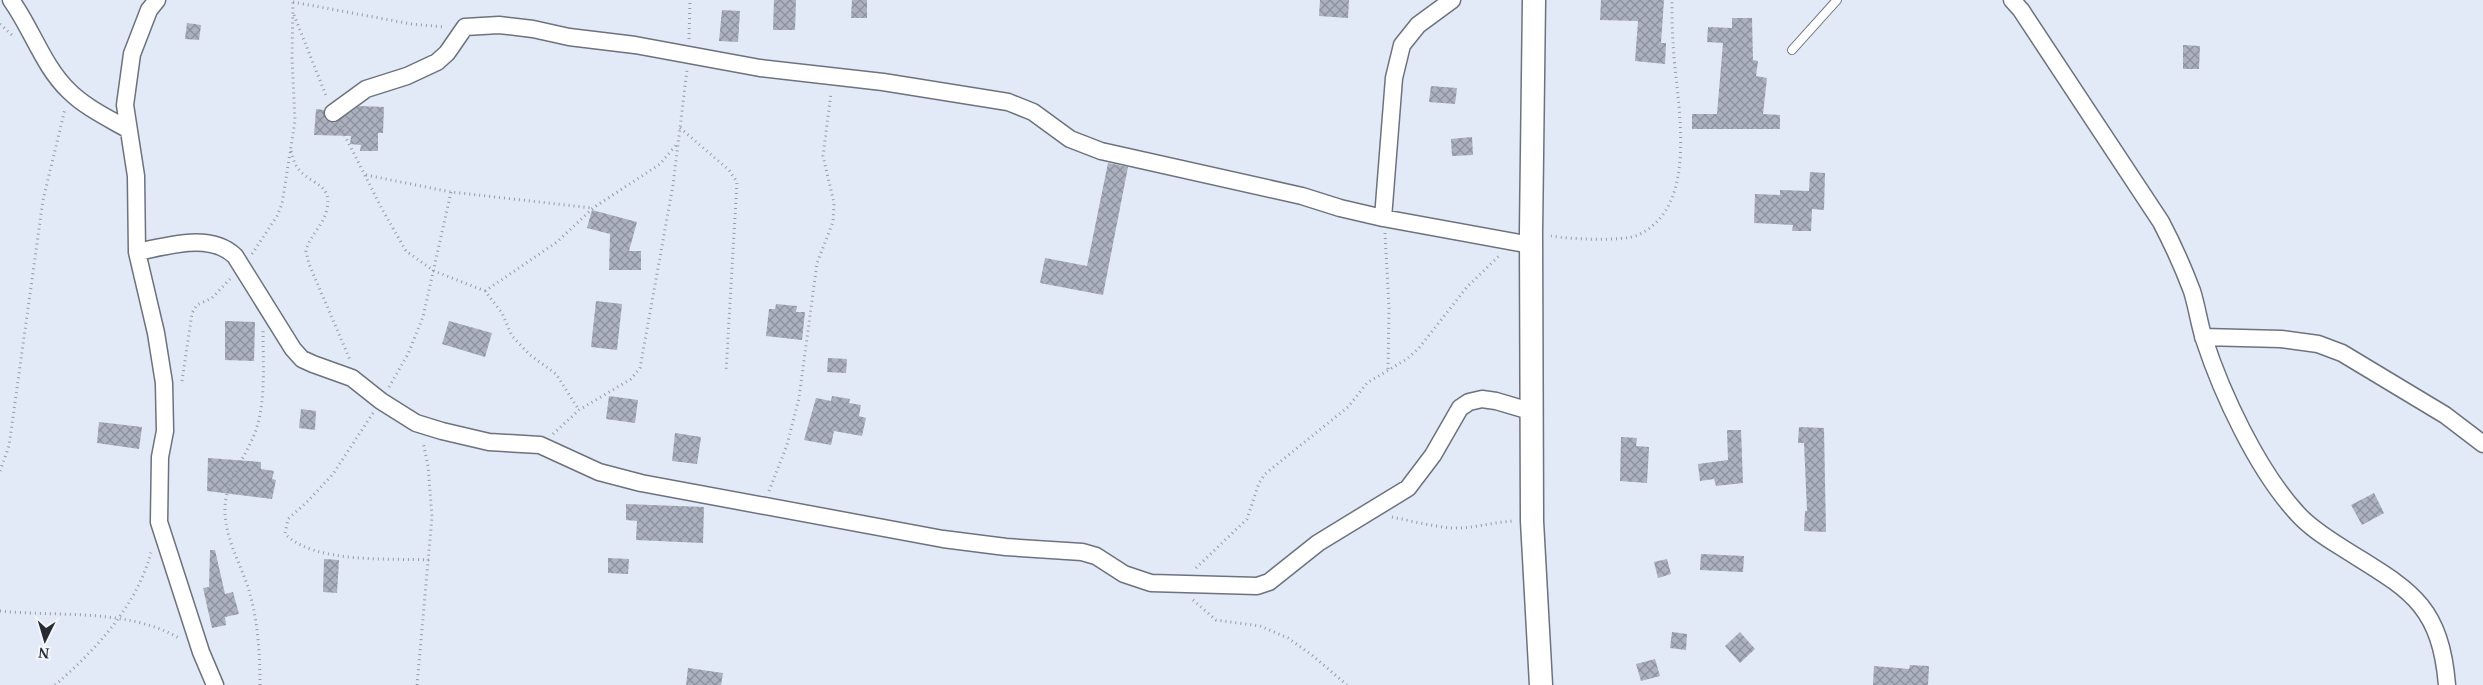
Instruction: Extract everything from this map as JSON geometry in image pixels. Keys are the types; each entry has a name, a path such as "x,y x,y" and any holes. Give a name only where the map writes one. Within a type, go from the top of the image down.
{"street":[{"path":"11,0 26,22 46,60 69,92 127,129"},
{"path":"157,0 149,10 132,54 125,104 127,129 136,176 137,252 156,333 164,382 165,431 160,458 159,522 200,652 215,685"},
{"path":"1383,218 1394,78 1402,45 1418,25 1452,0"},
{"path":"1534,0 1523,240 1533,412 1532,521 1540,685"},
{"path":"2012,0 2021,10 2160,222 2184,270 2203,337 2215,370 2229,401 2271,480 2296,513 2321,534 2389,576 2419,602 2439,636 2445,657 2447,685"},
{"path":"333,114 366,89 407,76 437,62 447,53 465,27 484,24 525,28 569,37 635,45 760,68 883,82 1008,102 1033,112 1070,139 1101,150 1302,196 1340,208 1383,218 1523,240"},
{"path":"137,252 199,243 219,245 228,249 302,359 352,378 381,401 416,423 489,442 540,445 599,472 621,479 943,538 1006,547 1082,552 1096,556 1136,578 1152,583 1257,586 1269,582 1318,543 1408,488 1440,443 1460,408 1469,402 1482,399 1496,401 1533,412"},
{"path":"2203,337 2281,339 2326,347 2342,353 2445,415 2483,444"}],"lane":[{"path":"1792,50 1837,0"}],"path":[{"path":"540,445 579,410 631,379 640,368 678,144 688,55 690,0"},
{"path":"1347,685 1312,654 1272,630 1246,623 1222,622 1210,617 1181,583 1247,519 1264,474 1348,407 1367,383 1407,358 1419,348 1467,287 1499,256 1523,240 1571,238 1620,239 1636,236 1650,228 1662,214 1672,194 1681,166 1681,128 1672,42 1672,0"},
{"path":"182,383 192,313 197,305 212,298 224,287 240,265 254,251 277,216 282,204 295,121 292,58 293,1 410,24 465,27"},
{"path":"294,15 333,114 406,251 434,271 486,291 502,313 512,336 530,355 556,374 579,410"},
{"path":"764,504 787,445 799,398 817,262 833,222 834,203 824,156 832,77"},
{"path":"0,471 9,446 43,200 69,92"},
{"path":"679,128 729,170 737,182 726,372"},
{"path":"486,291 557,242 593,208 660,164 678,144"},
{"path":"290,151 300,171 323,186 326,193 327,209 322,224 306,250 313,273 351,362 352,378"},
{"path":"366,175 451,192 593,208"},
{"path":"430,560 343,556 316,552 292,540 286,534 288,519 333,474 381,401 408,354 423,317 451,192"},
{"path":"1383,218 1389,288 1388,369"},
{"path":"260,685 256,624 251,602 226,526 225,506 230,482 256,428 263,356 262,301"},
{"path":"416,423 425,448 432,517 430,560 417,685"},
{"path":"1369,512 1452,528 1475,527 1492,522 1532,521"},
{"path":"56,685 94,649 137,591 148,566 159,522"},
{"path":"0,611 117,618 166,631 200,652"}],"building":[{"path":"774,0 796,0 795,30 773,30"},
{"path":"852,0 867,0 867,18 851,18"},
{"path":"1320,0 1349,0 1348,18 1319,16"},
{"path":"1601,0 1664,0 1661,43 1666,43 1665,64 1635,61 1638,21 1600,20"},
{"path":"722,10 740,11 738,42 719,41"},
{"path":"1732,18 1752,18 1753,60 1758,61 1756,76 1767,78 1763,114 1780,115 1780,129 1692,129 1692,114 1717,114 1723,43 1707,42 1708,27 1732,28"},
{"path":"187,23 201,25 199,40 185,39"},
{"path":"2183,45 2200,46 2199,69 2183,69"},
{"path":"1431,86 1457,88 1455,104 1429,102"},
{"path":"359,106 384,107 383,133 378,133 378,151 360,151 361,145 350,144 351,136 314,135 316,109 324,110 325,119 334,123"},
{"path":"1472,137 1473,155 1452,156 1451,139"},
{"path":"1108,163 1128,167 1103,295 1040,283 1045,258 1087,266"},
{"path":"1810,172 1825,173 1824,210 1812,209 1811,231 1792,231 1793,225 1754,223 1755,194 1780,195 1780,190 1809,191"},
{"path":"592,210 637,222 629,251 641,251 641,270 609,270 610,234 587,228"},
{"path":"596,301 622,304 617,350 591,347"},
{"path":"776,304 797,306 796,312 805,312 802,340 766,336 769,309 775,309"},
{"path":"225,321 255,322 254,361 225,360"},
{"path":"449,321 492,333 485,357 442,344"},
{"path":"828,358 847,359 846,373 827,372"},
{"path":"609,396 638,400 635,423 606,419"},
{"path":"832,396 850,399 849,403 861,405 859,416 866,418 862,436 834,431 831,445 804,440 816,398 831,401"},
{"path":"301,409 316,411 315,430 299,428"},
{"path":"99,422 142,427 139,449 97,443"},
{"path":"1799,427 1824,428 1826,532 1804,531 1805,511 1807,511 1804,443 1798,443"},
{"path":"1727,430 1741,430 1743,483 1716,486 1714,479 1700,481 1698,464 1728,460"},
{"path":"675,433 701,437 697,464 672,461"},
{"path":"1621,437 1637,438 1636,446 1649,447 1647,483 1620,481"},
{"path":"208,458 261,462 261,469 274,471 272,479 276,480 272,499 207,491"},
{"path":"2374,493 2384,513 2362,525 2351,505"},
{"path":"626,504 704,507 703,543 636,540 637,521 626,520"},
{"path":"210,550 215,550 225,594 233,592 239,614 225,617 226,625 212,628 203,588 209,587"},
{"path":"1701,554 1744,556 1743,572 1700,570"},
{"path":"608,558 629,559 628,574 608,573"},
{"path":"324,559 339,560 337,593 323,592"},
{"path":"1667,559 1671,574 1658,578 1654,562"},
{"path":"1672,632 1687,634 1686,650 1670,648"},
{"path":"1740,632 1755,649 1740,663 1725,646"},
{"path":"1655,659 1660,676 1641,681 1636,664"},
{"path":"1910,665 1929,666 1928,685 1873,685 1874,666 1909,669"},
{"path":"688,668 723,673 721,685 686,685"}]}
